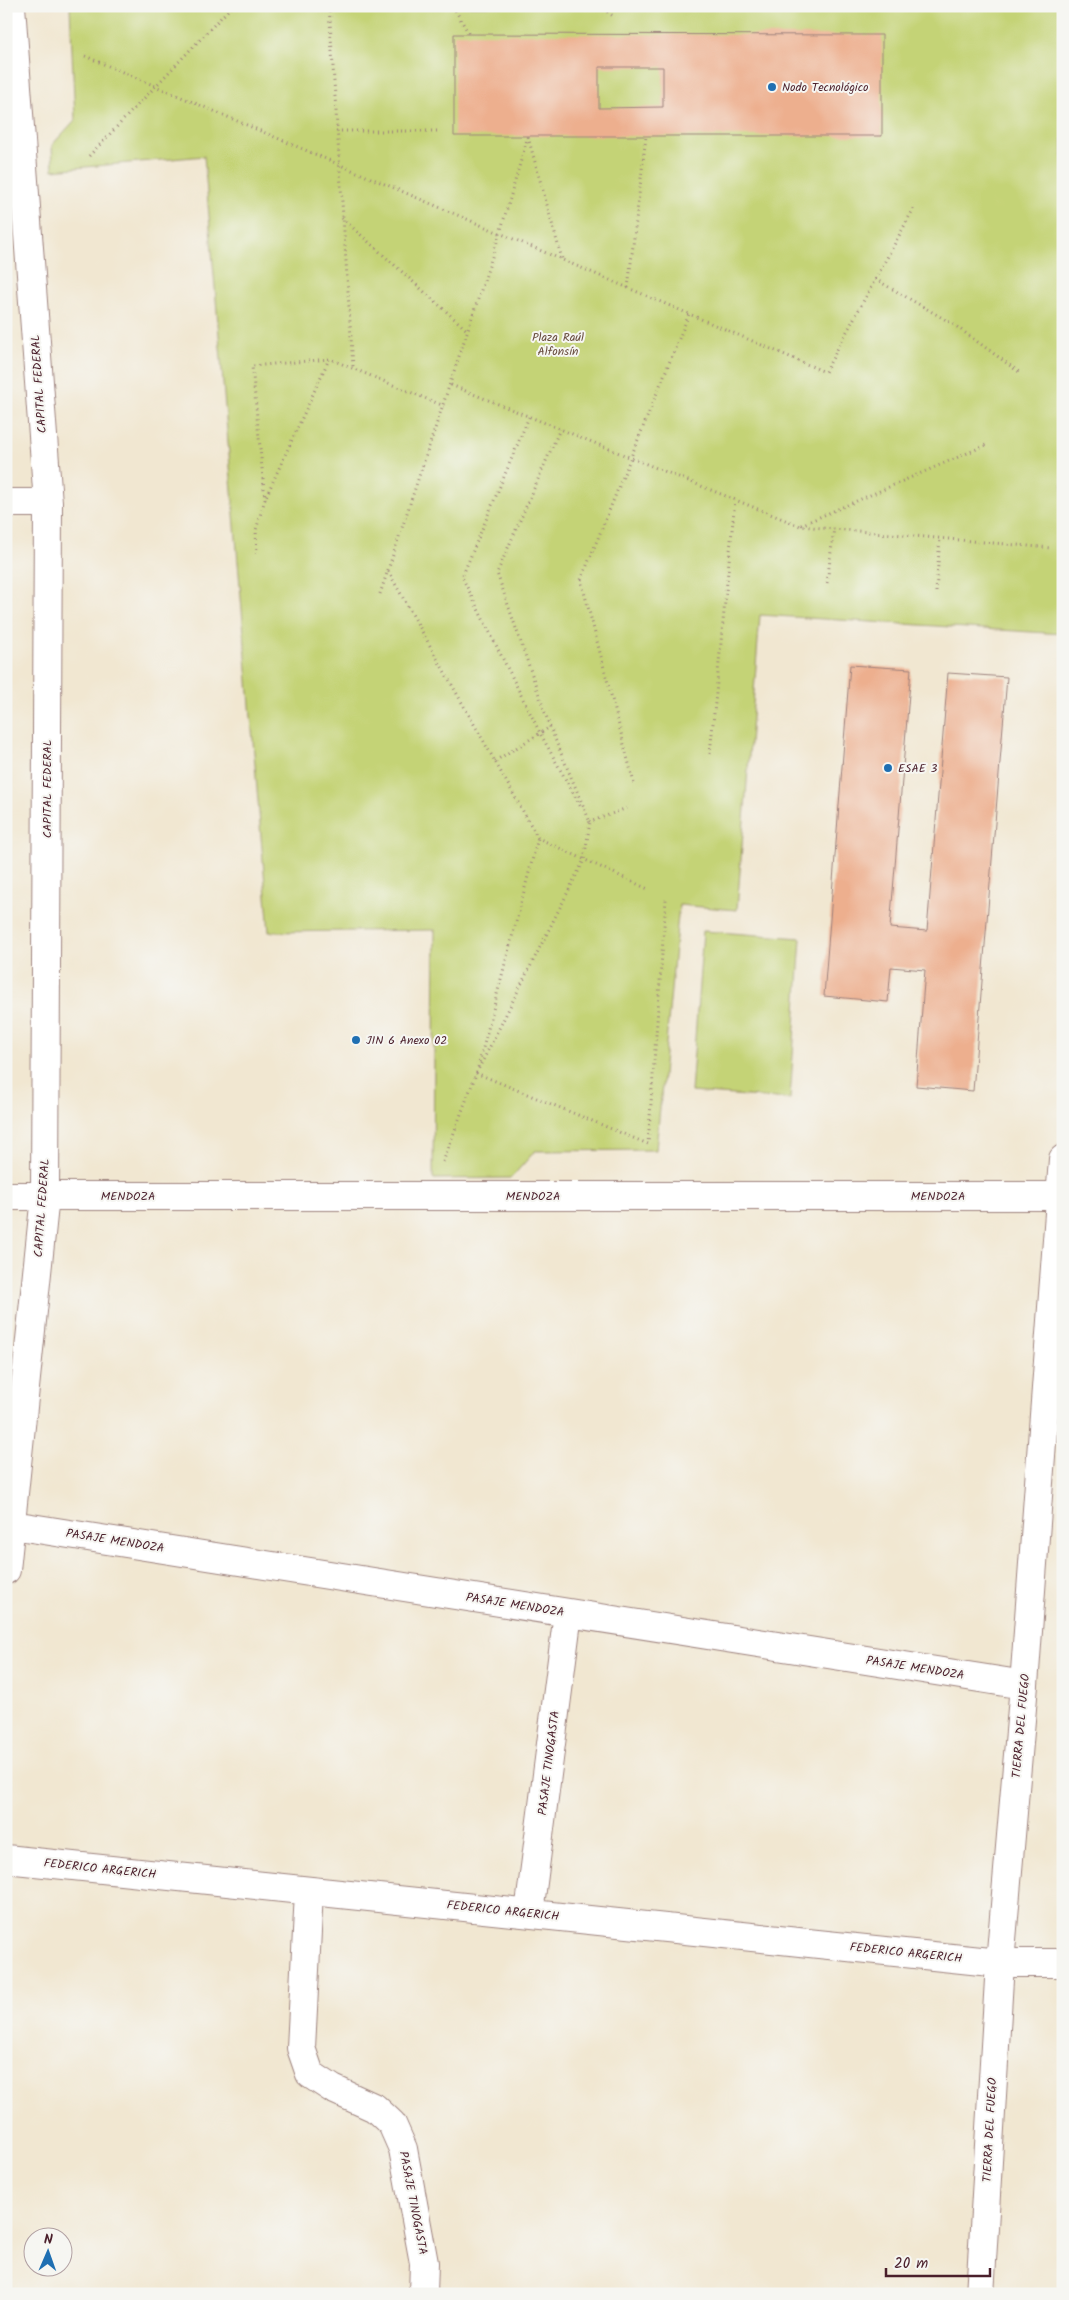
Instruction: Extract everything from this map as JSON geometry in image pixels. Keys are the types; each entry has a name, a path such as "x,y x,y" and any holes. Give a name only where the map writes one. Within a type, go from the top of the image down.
{"street":[{"name":"CAPITAL FEDERAL","path":"6,1570 9,1524 45,1196 48,503 13,115 11,6"},
{"path":"6,503 48,503"},
{"name":"TIERRA DEL FUEGO","path":"980,2294 1000,1963 1024,1685 1062,1196 1063,1159"},
{"name":"MENDOZA","path":"6,1196 1062,1196"},
{"name":"PASAJE MENDOZA","path":"9,1524 1024,1685"},
{"name":"PASAJE TINOGASTA","path":"529,1913 568,1613"},
{"name":"FEDERICO ARGERICH","path":"6,1859 1000,1963 1063,1963"},
{"name":"PASAJE TINOGASTA","path":"309,1892 300,2048 310,2074 332,2090 374,2108 392,2124 404,2149 424,2263 423,2294"}],"path":[{"path":"89,156 232,6"},
{"path":"329,6 338,164 353,367"},
{"path":"453,6 469,34"},
{"path":"599,6 613,16"},
{"path":"85,56 825,372 914,208"},
{"path":"336,130 440,131"},
{"path":"380,594 451,385 500,233 528,136 562,260"},
{"path":"628,288 646,136"},
{"path":"342,217 468,331"},
{"path":"875,279 953,324 1019,372"},
{"path":"634,783 580,580 689,314"},
{"path":"257,554 256,530 265,499 330,359"},
{"path":"265,499 252,366 330,359 444,406"},
{"path":"451,385 800,526 1051,548"},
{"path":"529,417 462,577 540,734 590,822"},
{"path":"476,1074 584,860 590,822 550,727 497,573 560,429"},
{"path":"800,526 986,445"},
{"path":"710,754 736,500"},
{"path":"827,583 834,528"},
{"path":"936,592 940,538"},
{"path":"388,570 538,838 648,889"},
{"path":"495,761 550,727"},
{"path":"590,822 627,808"},
{"path":"443,1162 476,1074 538,838"},
{"path":"476,1074 648,1144 666,899"}],"green space":[{"name":"Plaza Raúl Alfonsín","path":"70,6 1063,6 1063,420 1059,460 1063,464 1063,634 760,615 737,910 679,905 656,1150 535,1151 511,1178 433,1179 435,930 269,932 204,156 53,170 52,145 75,120"},
{"path":"703,931 801,938 790,1099 691,1092"}],"building":[{"name":"Nodo Tecnológico","path":"454,34 882,35 882,136 454,136","holes":["599,67 663,67 663,107 599,108"]},
{"path":"850,665 911,669 890,928 927,931 948,673 1007,677 973,1091 916,1086 925,970 891,967 888,1002 824,996"}],"place":[{"name":"Nodo Tecnológico","path":"772,87"},
{"name":"ESAE 3","path":"888,768"},
{"name":"JIN 6 Anexo 02","path":"356,1040"}]}
